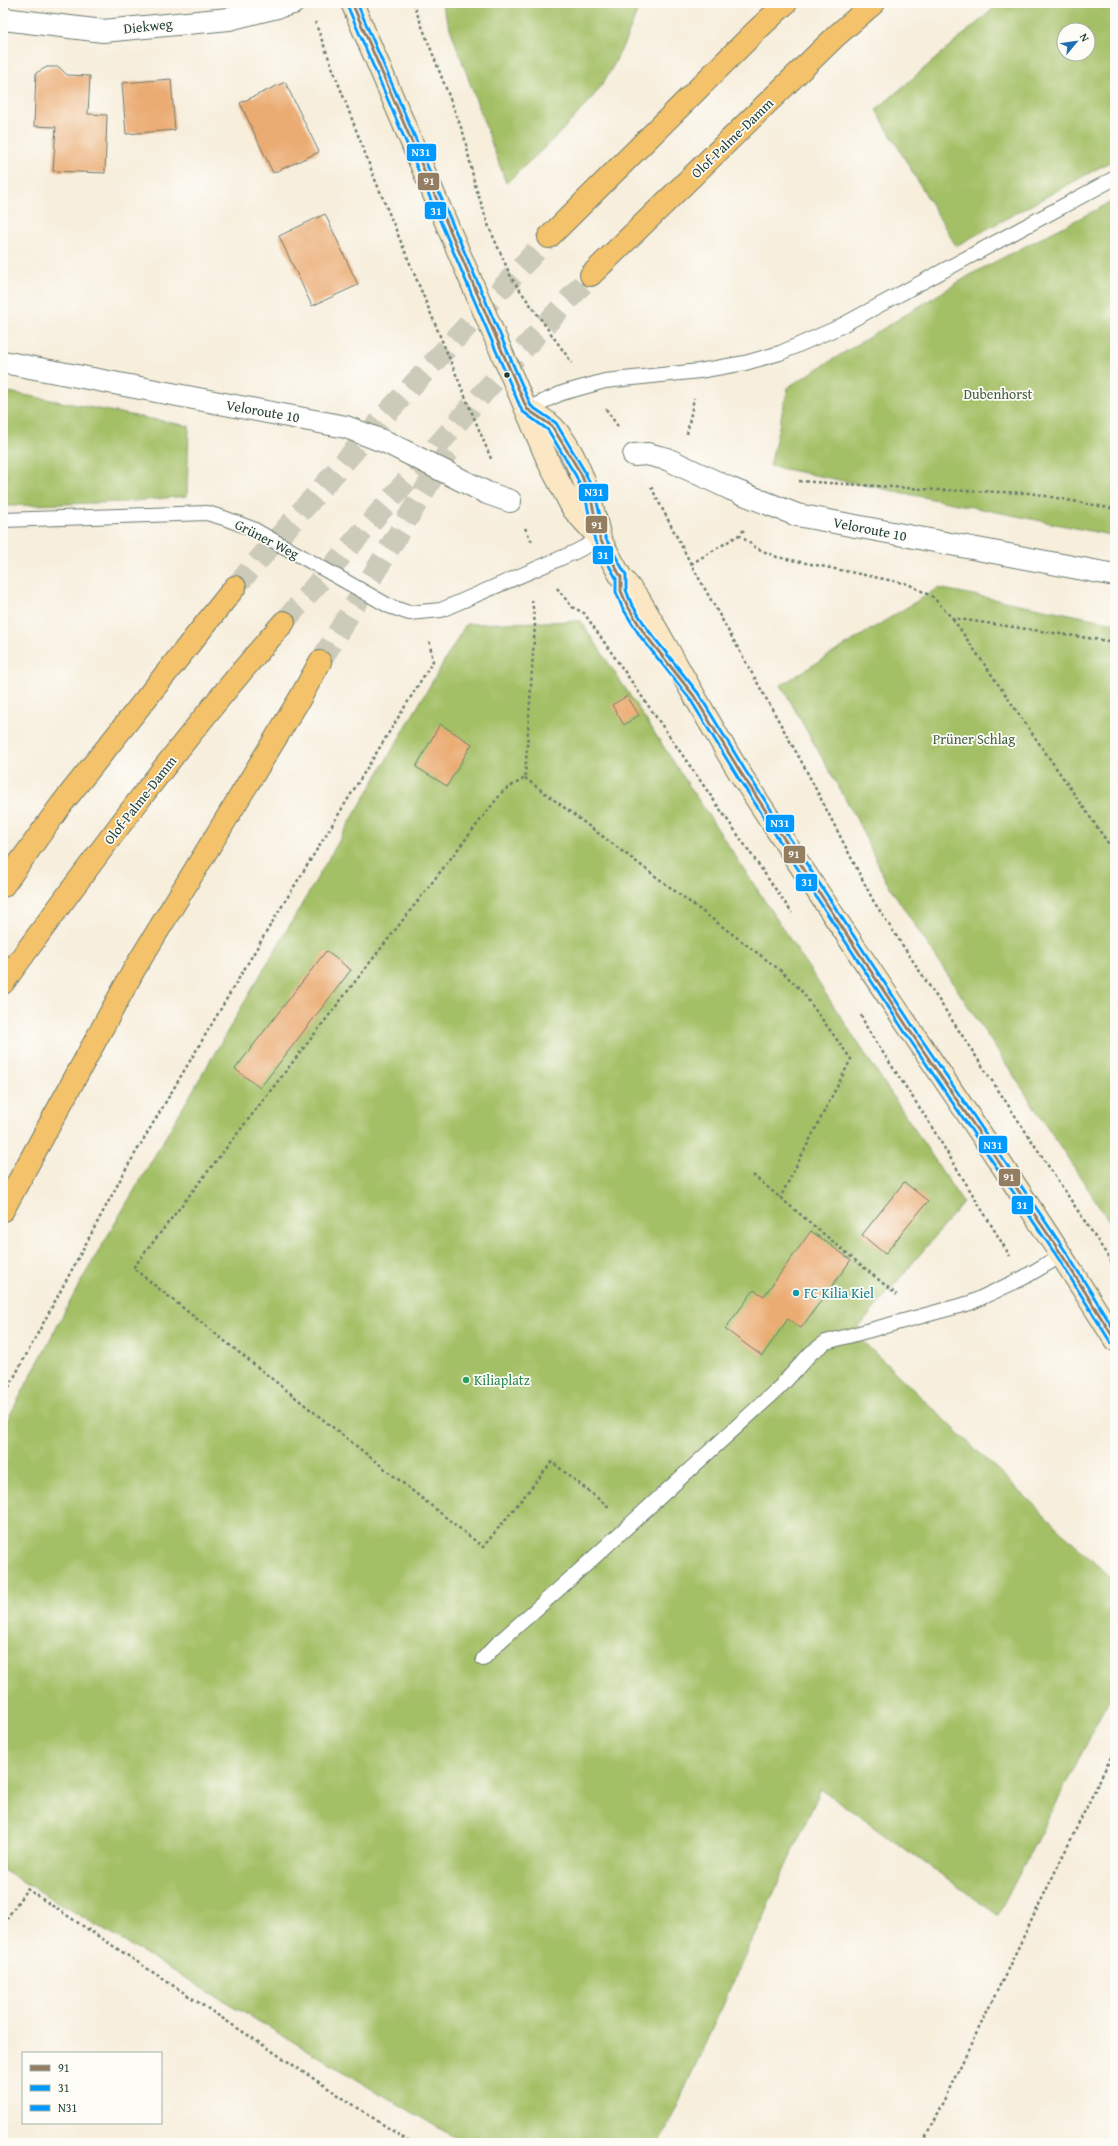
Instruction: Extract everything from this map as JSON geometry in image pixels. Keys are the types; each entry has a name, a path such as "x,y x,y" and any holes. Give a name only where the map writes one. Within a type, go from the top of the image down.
{"highway":[{"path":"549,237 786,3"},
{"name":"Olof-Palme-Damm","path":"591,276 836,36 874,3"},
{"path":"3,886 61,805 235,587"},
{"name":"Olof-Palme-Damm","path":"3,983 93,861 228,686 284,622"},
{"path":"3,1210 135,968 295,707 320,662"}],"street":[{"name":"Diekweg","path":"3,19 103,31 229,19 293,3"},
{"path":"352,3 470,279 528,409 549,463 573,509 600,539 621,577 639,598 694,696 741,773 1062,1255 1115,1340"},
{"name":"Veloroute 10","path":"3,362 346,427 388,443 487,493 510,501"},
{"name":"Veloroute 10","path":"634,455 654,455 676,463 758,501 797,515 1115,575"}],"lane":[{"path":"528,409 562,393 605,380 699,370 745,363 780,353 836,328 1115,178"},
{"name":"Grüner Weg","path":"3,520 207,513 253,529 398,611 409,613 423,613 442,610 526,574 600,539"},
{"path":"483,1659 497,1644 780,1387 811,1353 826,1342 854,1333 921,1317 970,1303 1023,1278 1062,1255"}],"path":[{"path":"413,3 464,135 481,206 512,279 618,427 690,564 805,768 874,902 1115,1268"},
{"path":"314,18 374,177 510,501"},
{"path":"676,463 688,430 699,370"},
{"path":"791,480 938,490 1030,493 1115,509"},
{"path":"690,564 739,535 748,525 758,501"},
{"path":"739,535 756,548 777,557 908,584 933,598 952,618 1115,853"},
{"path":"525,778 535,624 526,574"},
{"path":"3,1398 126,1169 271,924 433,661 423,613"},
{"path":"584,613 795,917"},
{"path":"952,618 1115,642"},
{"path":"525,778 780,970 800,989 850,1059 780,1198"},
{"path":"525,778 504,791 133,1268 483,1547 552,1462 630,1524"},
{"path":"859,1011 872,1037 925,1116 1023,1278"},
{"path":"753,1175 882,1282 921,1317"},
{"path":"923,2143 1115,1749"},
{"path":"3,1924 27,1889 411,2143"}],"green space":[{"path":"441,3 640,3 632,26 621,50 596,93 564,129 506,183"},
{"path":"1000,3 1115,3 1115,159 956,246 876,110"},
{"name":"Dubenhorst","path":"1115,200 1115,536 770,466 788,387 975,272"},
{"path":"3,391 189,426 187,496 125,502 3,506"},
{"name":"Prüner Schlag","path":"938,588 1115,623 1115,1230 886,881 856,818 781,685"},
{"name":"Kiliaplatz","path":"581,621 963,1203 854,1333 1115,1582 1115,1689 998,1915 821,1789 660,2143 464,2143 3,1870 3,1428 80,1283 466,624"}],"building":[{"path":"47,67 59,67 67,75 90,76 88,114 107,115 105,173 53,171 56,127 34,126 36,73"},
{"path":"171,79 175,130 126,134 122,83"},
{"path":"285,82 319,152 273,173 240,103"},
{"path":"325,214 358,285 312,306 279,236"},
{"path":"627,696 639,715 624,725 612,705"},
{"path":"440,724 472,744 447,786 416,767"},
{"path":"326,951 351,970 260,1088 235,1069"},
{"path":"904,1182 928,1201 885,1254 862,1235"},
{"name":"FC Kilia Kiel","path":"811,1231 851,1260 801,1328 788,1319 762,1356 725,1329 754,1290 764,1296"}],"tunnel":[{"path":"235,587 388,412 549,237"},
{"path":"284,622 485,391 591,275"},
{"path":"320,662 448,452"}],"transit line":[{"name":"91","path":"352,3 527,409 552,426 581,474 591,499 600,539 621,577 621,591 627,605 644,633 694,696 741,773 914,1037 1062,1255 1115,1340"},
{"name":"N31","path":"357,3 531,406 556,423 585,472 596,498 605,537 626,575 626,590 631,603 648,630 698,693 745,770 918,1034 1066,1252 1115,1331"},
{"name":"31","path":"347,5 522,411 548,430 576,476 586,500 595,541 616,578 616,592 622,607 640,636 690,699 737,776 910,1040 1058,1258 1111,1343"}],"place":[{"name":"FC Kilia Kiel","path":"796,1293"},
{"name":"Kiliaplatz","path":"466,1380"}]}
